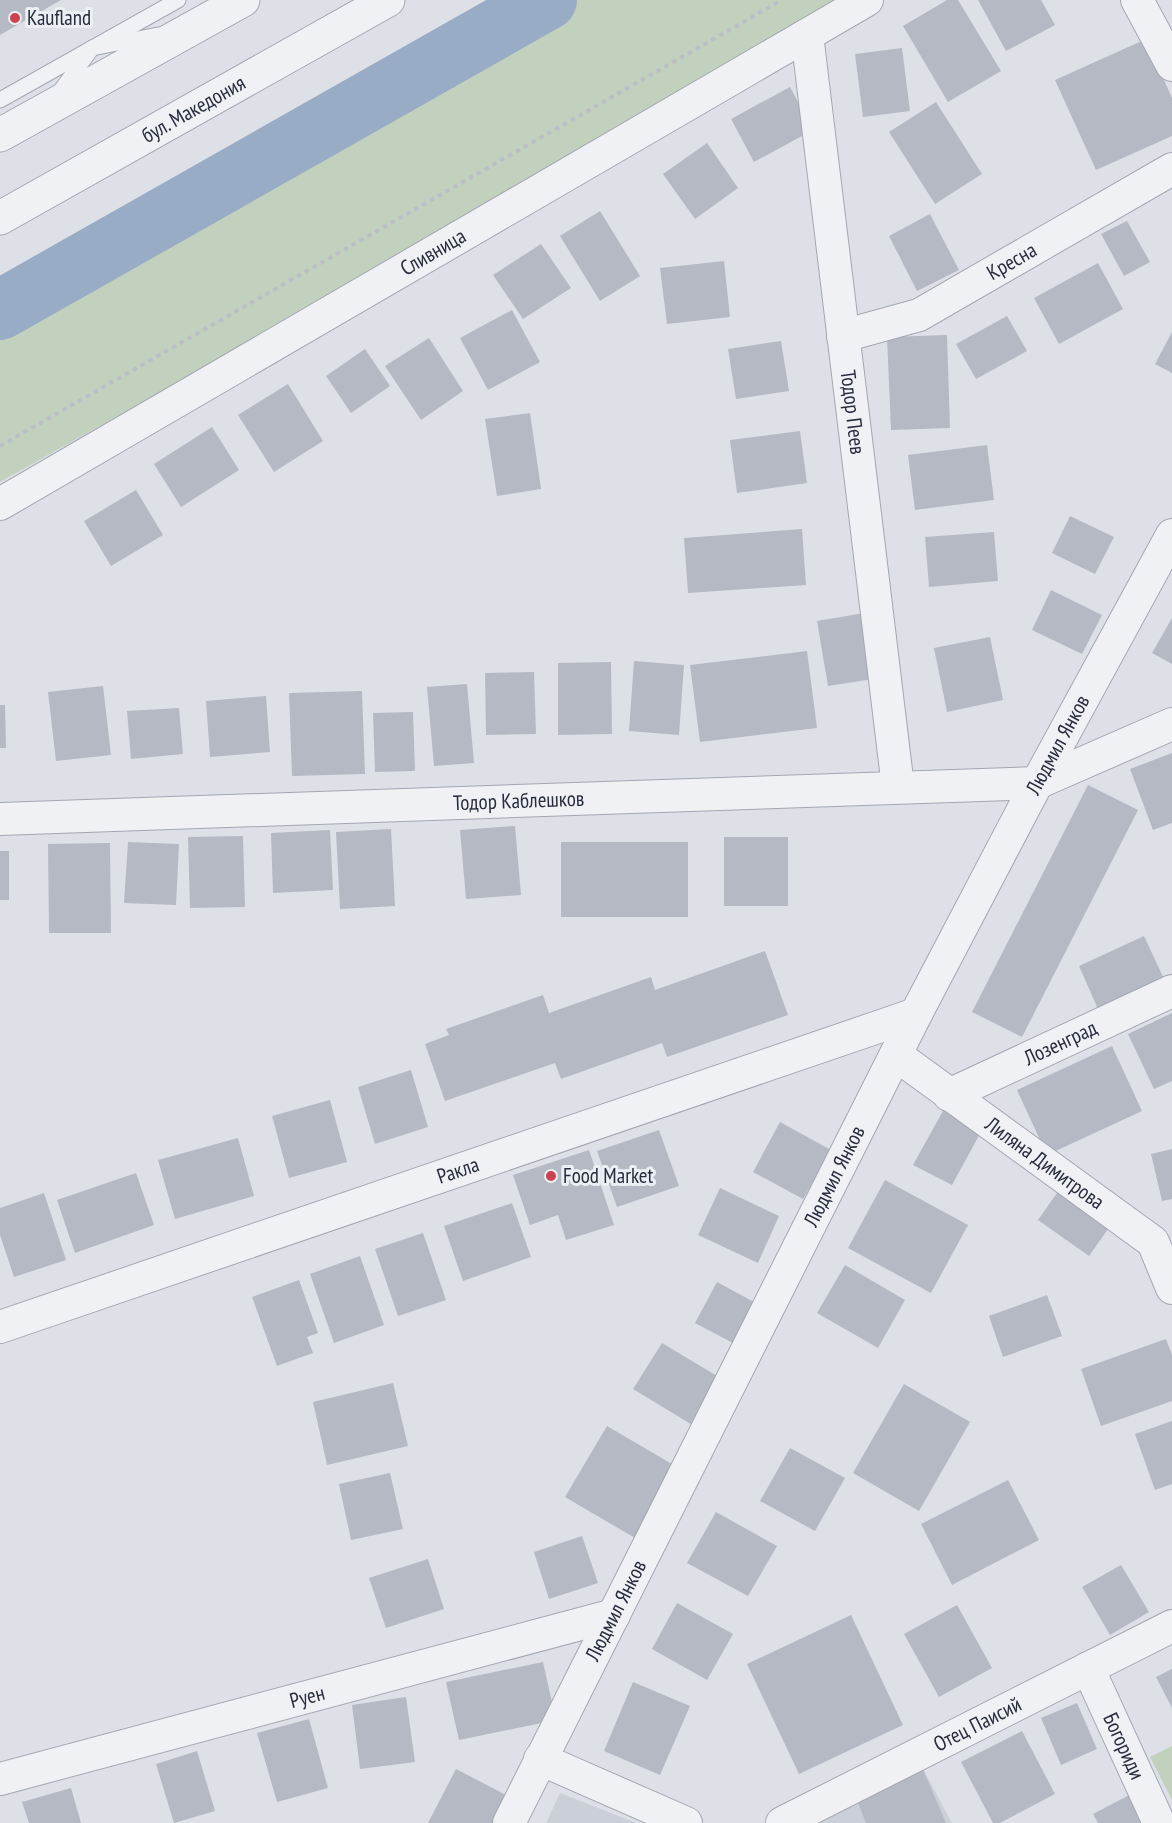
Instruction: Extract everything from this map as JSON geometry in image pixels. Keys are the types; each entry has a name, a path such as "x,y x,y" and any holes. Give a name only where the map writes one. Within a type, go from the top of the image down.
{"street":[{"path":"0,135 49,107 184,14 243,0"},
{"name":"бул. Македония","path":"0,218 388,0"},
{"name":"Сливница","path":"0,504 867,0"},
{"path":"1137,0 1172,65"},
{"name":"Тодор Пеев","path":"807,35 898,787"},
{"name":"Кресна","path":"843,336 920,315 1172,169"},
{"name":"Людмил Янков","path":"509,1823 916,1014 1037,783 1172,535"},
{"path":"1037,783 1172,724"},
{"name":"Тодор Каблешков","path":"0,819 1037,783"},
{"name":"Лозенград","path":"949,1095 1172,991"},
{"name":"Ракла","path":"0,1327 916,1014"},
{"name":"Лиляна Димитрова","path":"896,1055 949,1095 1162,1238 1172,1288"},
{"name":"Руен","path":"0,1779 614,1614"},
{"name":"Отец Паисий","path":"782,1823 1172,1626"},
{"name":"Богориди","path":"1088,1668 1159,1823"},
{"path":"540,1759 686,1823"}],"lane":[{"path":"0,100 92,48 184,14"},
{"path":"49,107 92,48 184,14"}],"path":[{"path":"0,446 782,0"}],"shaded area":[{"path":"922,1767 952,1823 807,1823"},
{"path":"560,1793 636,1823 546,1823"}],"green space":[{"path":"549,0 859,0 0,482 0,309"},
{"path":"1172,1746 1172,1800 1150,1757"}],"building":[{"name":"Kaufland","path":"0,0 61,0 0,35"},
{"path":"947,0 958,0 1001,71 948,102 903,26"},
{"path":"978,0 1041,0 1055,25 1006,51"},
{"path":"1146,39 1172,98 1172,136 1096,170 1055,80"},
{"path":"902,48 910,111 863,117 855,54"},
{"path":"790,87 813,130 754,162 731,119"},
{"path":"936,102 982,174 935,204 889,132"},
{"path":"707,143 738,188 695,219 663,174"},
{"path":"600,211 640,276 600,301 560,236"},
{"path":"930,214 959,270 917,291 889,236"},
{"path":"1127,221 1150,262 1124,276 1101,234"},
{"path":"541,244 571,288 523,319 493,275"},
{"path":"724,261 730,317 667,324 660,268"},
{"path":"1098,263 1123,309 1059,344 1034,298"},
{"path":"512,310 540,362 488,390 460,338"},
{"path":"1007,316 1027,351 976,379 956,344"},
{"path":"1172,332 1172,373 1155,364"},
{"path":"947,335 950,428 891,430 887,337"},
{"path":"429,338 463,391 421,420 385,366"},
{"path":"781,341 789,391 736,399 728,349"},
{"path":"365,349 390,386 351,413 326,376"},
{"path":"288,384 323,441 274,472 238,415"},
{"path":"530,413 541,489 497,496 485,419"},
{"path":"212,427 239,470 181,507 154,464"},
{"path":"800,431 807,483 737,493 730,440"},
{"path":"987,445 994,500 915,510 908,455"},
{"path":"136,490 163,535 111,566 84,521"},
{"path":"1070,516 1114,537 1095,574 1052,553"},
{"path":"802,529 806,585 688,593 684,538"},
{"path":"994,532 998,581 929,587 925,537"},
{"path":"1051,590 1102,615 1082,654 1032,630"},
{"path":"870,612 880,678 828,686 817,621"},
{"path":"1172,618 1172,664 1152,653"},
{"path":"990,637 1003,700 947,712 934,648"},
{"path":"807,651 817,728 700,742 690,665"},
{"path":"634,661 684,665 679,735 629,731"},
{"path":"611,662 612,734 558,735 558,663"},
{"path":"534,672 536,734 486,735 485,673"},
{"path":"467,684 474,763 434,766 427,687"},
{"path":"103,686 111,755 56,761 48,692"},
{"path":"362,691 365,774 292,776 289,693"},
{"path":"266,696 270,752 210,757 206,701"},
{"path":"0,705 5,705 6,748 0,748"},
{"path":"179,708 183,754 131,759 127,711"},
{"path":"413,712 415,771 375,772 373,713"},
{"path":"1172,753 1172,823 1153,830 1130,769"},
{"path":"1088,785 1138,810 1022,1037 972,1012"},
{"path":"515,826 521,895 466,899 460,830"},
{"path":"391,829 395,906 340,909 336,832"},
{"path":"330,830 333,890 273,893 271,833"},
{"path":"243,836 245,907 190,908 188,837"},
{"path":"724,837 788,837 788,906 724,906"},
{"path":"128,842 179,844 176,905 124,903"},
{"path":"561,842 688,842 688,917 561,917"},
{"path":"110,843 111,933 49,933 48,844"},
{"path":"0,851 9,851 9,900 0,900"},
{"path":"1144,936 1164,979 1098,1009 1079,966"},
{"path":"765,951 788,1015 667,1057 662,1043 561,1079 555,1063 445,1101 425,1044 449,1035 446,1029 543,995 549,1013 651,977 655,990"},
{"path":"1172,1013 1172,1081 1154,1089 1128,1034"},
{"path":"1112,1046 1142,1111 1047,1155 1017,1090"},
{"path":"411,1070 428,1127 375,1144 358,1087"},
{"path":"330,1100 347,1162 289,1178 272,1116"},
{"path":"944,1109 982,1130 952,1185 913,1165"},
{"path":"780,1122 831,1150 803,1199 753,1172"},
{"path":"659,1130 679,1186 617,1207 597,1151"},
{"path":"238,1138 254,1196 175,1219 158,1160"},
{"path":"1172,1149 1172,1199 1162,1201 1151,1154"},
{"path":"589,1150 614,1225 566,1240 558,1215 530,1225 513,1175"},
{"path":"136,1173 154,1225 75,1253 57,1200"},
{"path":"885,1180 968,1225 931,1293 848,1248"},
{"path":"1064,1183 1115,1219 1089,1256 1038,1220"},
{"path":"720,1188 779,1216 758,1263 698,1235"},
{"path":"44,1193 66,1260 14,1277 0,1235 0,1208"},
{"path":"512,1203 531,1257 463,1281 444,1226"},
{"path":"423,1233 446,1300 398,1316 375,1249"},
{"path":"360,1256 384,1325 334,1343 310,1274"},
{"path":"845,1265 905,1300 878,1348 817,1313"},
{"path":"299,1280 318,1333 307,1337 313,1353 277,1366 252,1297"},
{"path":"717,1282 754,1302 733,1343 695,1323"},
{"path":"1047,1295 1062,1336 1003,1357 989,1316"},
{"path":"1166,1339 1172,1355 1172,1401 1101,1426 1081,1369"},
{"path":"662,1343 722,1379 694,1426 633,1389"},
{"path":"393,1383 408,1446 327,1465 313,1402"},
{"path":"904,1384 970,1422 919,1511 853,1473"},
{"path":"1172,1421 1172,1484 1155,1490 1135,1434"},
{"path":"607,1426 677,1467 635,1538 565,1497"},
{"path":"790,1448 845,1478 815,1531 760,1501"},
{"path":"390,1473 403,1529 351,1540 339,1484"},
{"path":"1008,1480 1039,1540 952,1585 921,1524"},
{"path":"716,1512 777,1546 748,1596 687,1563"},
{"path":"582,1536 598,1583 549,1599 534,1552"},
{"path":"428,1559 444,1609 386,1628 369,1578"},
{"path":"1121,1565 1149,1612 1110,1635 1082,1587"},
{"path":"677,1603 733,1634 707,1680 652,1649"},
{"path":"957,1605 992,1668 939,1697 904,1634"},
{"path":"851,1615 903,1725 799,1774 747,1664"},
{"path":"543,1662 556,1720 459,1740 446,1682"},
{"path":"1172,1669 1172,1708 1156,1677"},
{"path":"633,1682 690,1706 660,1775 604,1751"},
{"path":"406,1697 415,1762 360,1769 352,1705"},
{"path":"1077,1703 1097,1749 1061,1765 1041,1718"},
{"path":"309,1719 328,1788 277,1802 257,1733"},
{"path":"1022,1731 1055,1794 1000,1823 993,1823 961,1762"},
{"path":"197,1751 215,1811 174,1823 156,1764"},
{"path":"922,1767 946,1823 866,1823 855,1795"},
{"path":"456,1769 506,1795 492,1823 428,1823"},
{"path":"71,1788 81,1823 29,1823 22,1802"},
{"path":"1137,1791 1154,1823 1098,1823 1093,1814"}],"waterway":[{"path":"0,310 547,0"}],"place":[{"name":"Kaufland","path":"15,18"},
{"name":"Food Market","path":"551,1176"}]}
